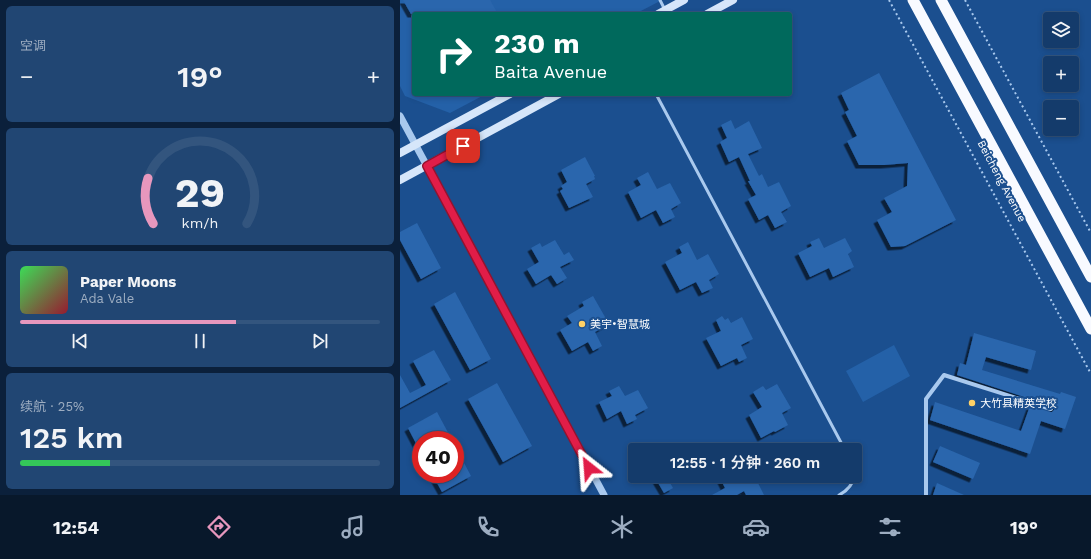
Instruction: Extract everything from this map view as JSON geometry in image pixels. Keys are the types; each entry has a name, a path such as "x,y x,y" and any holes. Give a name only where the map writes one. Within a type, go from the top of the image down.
{"highway":[{"name":"Beicheng Avenue","path":"913,0 1091,329"},
{"path":"941,0 1091,277"}],"main road":[{"path":"662,12 684,0"},
{"path":"711,12 733,0"},
{"path":"400,153 506,96"},
{"path":"400,180 555,96"}],"street":[{"path":"400,116 604,495"},
{"path":"926,495 926,399 944,375 1051,409"}],"lane":[{"path":"660,0 662,12"},
{"path":"657,96 841,443"},
{"path":"839,495 847,491 852,483"}],"path":[{"name":"Beicheng Avenue","path":"889,0 1091,374"},
{"path":"965,0 1091,233"}],"shaded area":[{"path":"400,0 662,0 639,12 412,12 412,96 482,96 450,113 405,96 400,86"},
{"path":"894,345 910,376 863,402 846,371"}],"building":[{"path":"403,0 490,0 497,12 412,12 411,14"},
{"path":"879,73 956,220 905,246 891,247 877,220 892,212 884,198 907,186 908,163 859,165 847,141 857,136 845,112 849,110 841,93"},
{"path":"731,120 735,129 749,121 762,148 748,154 759,176 762,174 768,187 779,182 791,206 781,212 787,222 775,228 768,215 759,220 748,199 756,195 748,181 750,181 739,157 729,162 720,142 727,138 721,125"},
{"path":"585,157 595,176 595,179 586,184 593,197 569,208 560,191 563,189 561,186 567,182 561,170"},
{"path":"648,172 657,189 670,183 681,203 671,209 675,217 663,223 656,210 641,218 628,192 641,185 637,178"},
{"path":"417,223 441,268 421,279 400,240 400,232"},
{"path":"819,238 824,248 845,238 852,251 848,254 854,267 833,277 829,268 810,277 798,253 812,246 810,242"},
{"path":"555,240 564,255 569,252 574,260 560,267 567,278 557,284 551,275 536,284 527,269 539,262 531,248 540,243 542,247"},
{"path":"688,242 697,260 708,254 719,274 709,280 713,288 702,293 696,282 680,290 665,262 682,253 679,247"},
{"path":"455,292 491,359 470,370 434,304"},
{"name":"美宇•智慧城","path":"593,296 609,324 595,332 602,346 593,351 588,342 572,351 560,330 572,323 567,316 584,306 582,302"},
{"path":"722,316 725,320 728,318 731,323 742,317 753,339 741,345 747,358 739,362 737,358 721,366 706,338 721,331 716,320"},
{"path":"974,333 1036,351 1031,370 986,357 982,370 1060,394 1061,392 1076,397 1065,429 1041,421 1030,454 930,420 935,402 1021,431 1030,406 1050,412 1054,410 1052,406 957,375 960,363 966,365"},
{"path":"434,350 451,380 400,408 400,375 410,393 426,385 413,361"},
{"path":"497,383 532,446 503,462 468,399"},
{"path":"777,384 791,408 782,413 788,425 761,438 749,415 762,407 753,392 763,386 766,390"},
{"path":"619,386 625,396 638,390 648,408 635,415 637,419 627,424 621,411 607,419 599,402 612,396 609,391"},
{"path":"437,412 447,431 412,431 412,436 408,428"},
{"path":"940,446 980,463 973,479 933,462"},
{"path":"464,463 471,476 464,480"},
{"path":"437,483 458,483 442,492"},
{"path":"658,483 670,483 673,488 664,493"},
{"path":"722,483 758,483 764,495 746,495 744,491 737,495 712,495 725,488"},
{"path":"937,483 964,495 933,495"}],"place":[{"name":"美宇•智慧城","path":"582,324"},
{"name":"大竹县精英学校","path":"972,403"}],"route":[{"path":"463,146 427,166 589,468"}]}
